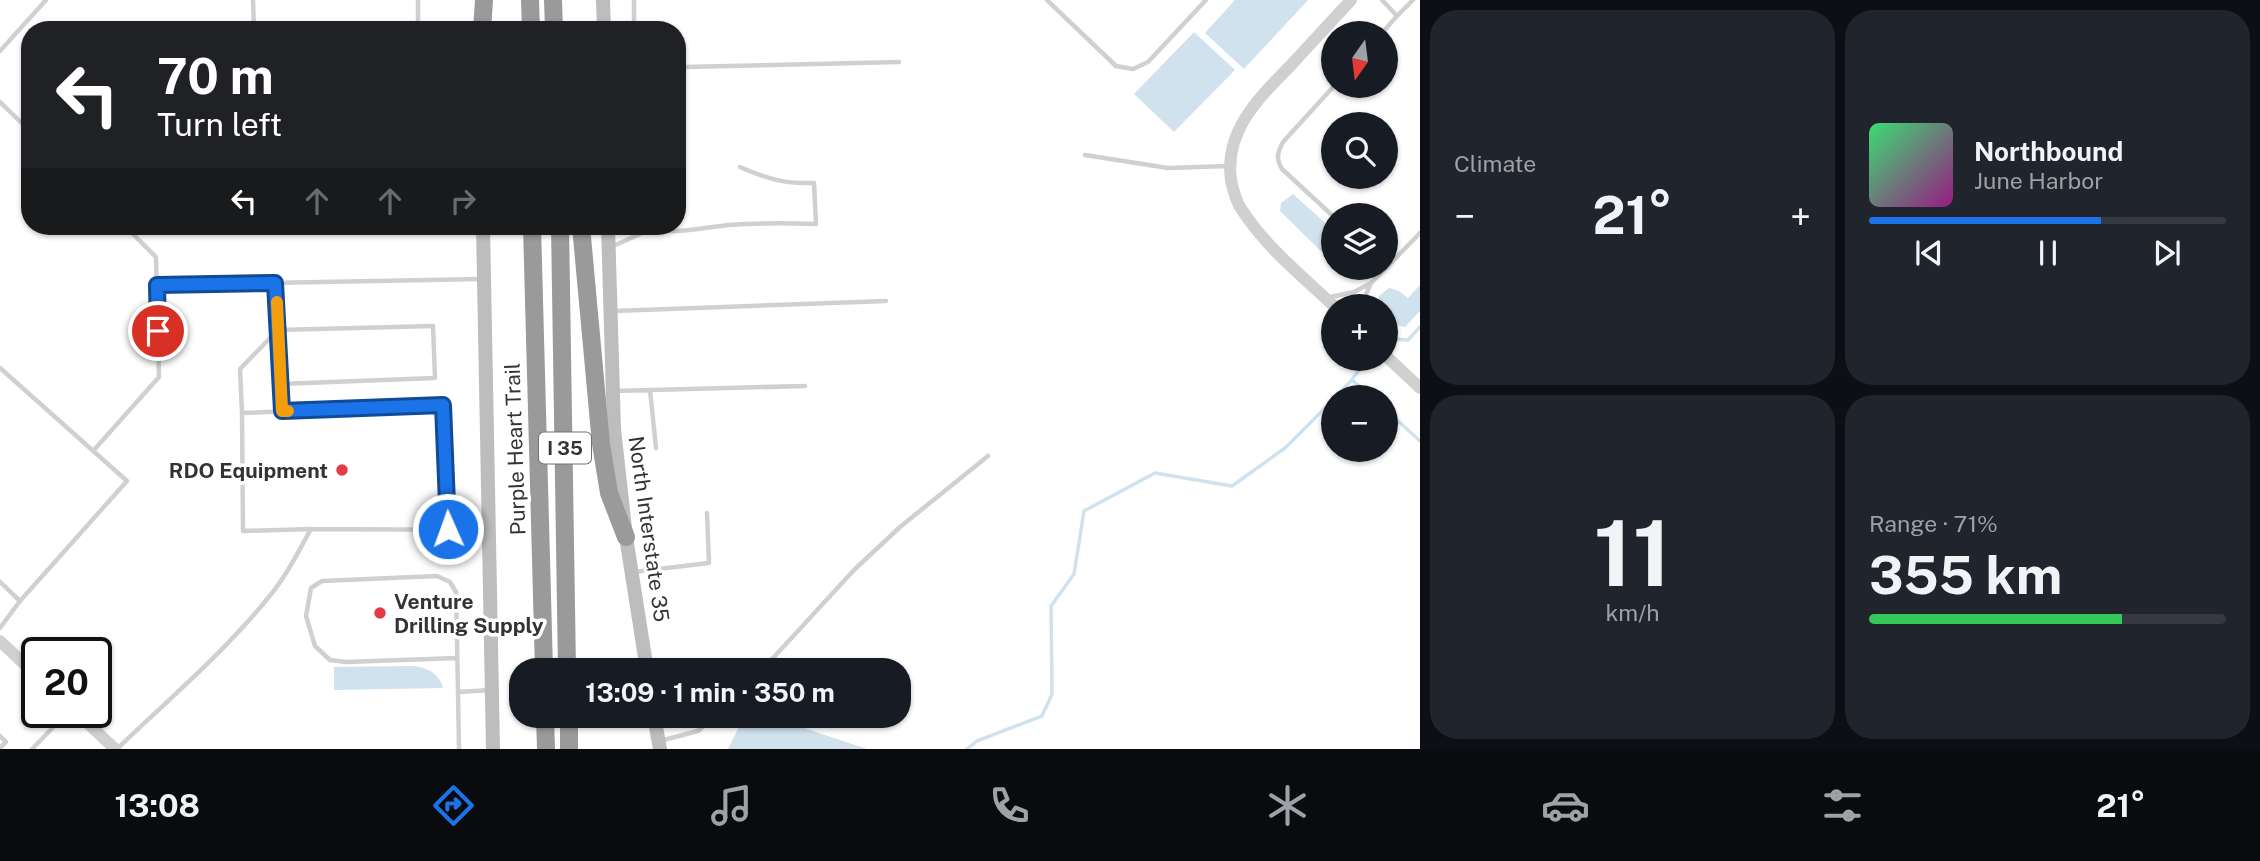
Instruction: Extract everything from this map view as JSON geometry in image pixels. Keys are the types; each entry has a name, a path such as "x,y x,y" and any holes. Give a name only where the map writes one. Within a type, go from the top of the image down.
{"highway":[{"path":"482,21 484,0"},
{"path":"530,0 531,21"},
{"name":"Purple Heart Trail","path":"532,235 544,658"},
{"name":"I 35","path":"560,235 567,658"},
{"path":"582,235 601,444 609,494 626,537"},
{"path":"545,728 546,749"},
{"path":"569,728 569,749"}],"main road":[{"path":"478,0 480,21"},
{"path":"603,0 604,21"},
{"path":"483,235 493,749"},
{"name":"North Interstate 35","path":"608,235 614,429 626,537 645,658"}],"street":[{"path":"1322,294 1258,231 1240,208 1232,186 1229,166 1233,144 1241,124 1257,101 1351,0"},
{"path":"1398,367 1420,388"},
{"path":"0,641 21,661"},
{"path":"93,728 116,749"}],"lane":[{"path":"27,21 46,0"},
{"path":"253,0 254,21"},
{"path":"418,0 418,21"},
{"path":"634,0 634,21"},
{"path":"1047,0 1116,66 1133,69 1148,62 1206,0"},
{"path":"1382,0 1397,16"},
{"path":"1393,21 1413,0"},
{"path":"0,51 21,28"},
{"path":"686,67 899,62"},
{"path":"1321,205 1282,169 1277,160 1283,142 1323,98"},
{"path":"0,102 21,122"},
{"path":"1085,155 1168,168 1229,166"},
{"path":"686,230 766,223 816,224 814,183 790,184 740,167"},
{"path":"1398,256 1420,233"},
{"path":"93,451 159,377 156,257 134,235"},
{"path":"609,248 635,235"},
{"path":"157,285 484,279"},
{"path":"1349,294 1374,280"},
{"path":"275,283 282,411"},
{"path":"1366,294 1371,283"},
{"path":"611,311 886,301"},
{"path":"280,384 435,378 433,326 278,330 240,369 243,531 489,530"},
{"path":"0,368 127,481 20,601 0,628"},
{"path":"613,391 805,386"},
{"path":"650,390 656,447"},
{"path":"242,413 443,405 448,529"},
{"path":"773,658 854,570 900,527 988,456"},
{"path":"632,573 709,563 707,513"},
{"path":"116,749 180,693 224,648 274,591 312,529"},
{"path":"457,658 346,662 330,660 315,646 306,616 311,589 322,581 438,576 450,582 456,592 459,749"},
{"path":"0,582 20,601"},
{"path":"458,692 492,691"},
{"path":"32,749 52,728"},
{"path":"659,745 701,728"},
{"path":"0,736 6,742 0,748"}],"water":[{"path":"1235,0 1308,0 1244,69 1205,33"},
{"path":"1194,32 1235,70 1174,132 1134,94"},
{"path":"1293,194 1321,219 1321,251 1280,211 1281,203"},
{"path":"1420,285 1420,311 1405,327 1398,324 1398,294 1382,294 1389,288 1408,298"},
{"path":"414,666 432,672 443,688 334,690 334,667"},
{"path":"804,728 867,749 728,749 738,729"}],"waterway":[{"path":"1398,339 1408,340 1420,327"},
{"path":"1352,379 1358,371"},
{"path":"1347,385 1352,380 1358,385"},
{"path":"967,749 977,741 1042,716 1052,694 1051,606 1074,574 1084,511 1155,473 1232,486 1285,448 1321,412"},
{"path":"1398,421 1420,441"}],"slow traffic":[{"path":"277,302 282,411 288,411"}],"place":[{"name":"RDO Equipment","path":"342,470"},
{"name":"Venture Drilling Supply","path":"380,613"}],"route":[{"path":"158,331 157,285 275,283 282,411 443,405 448,529"}]}
